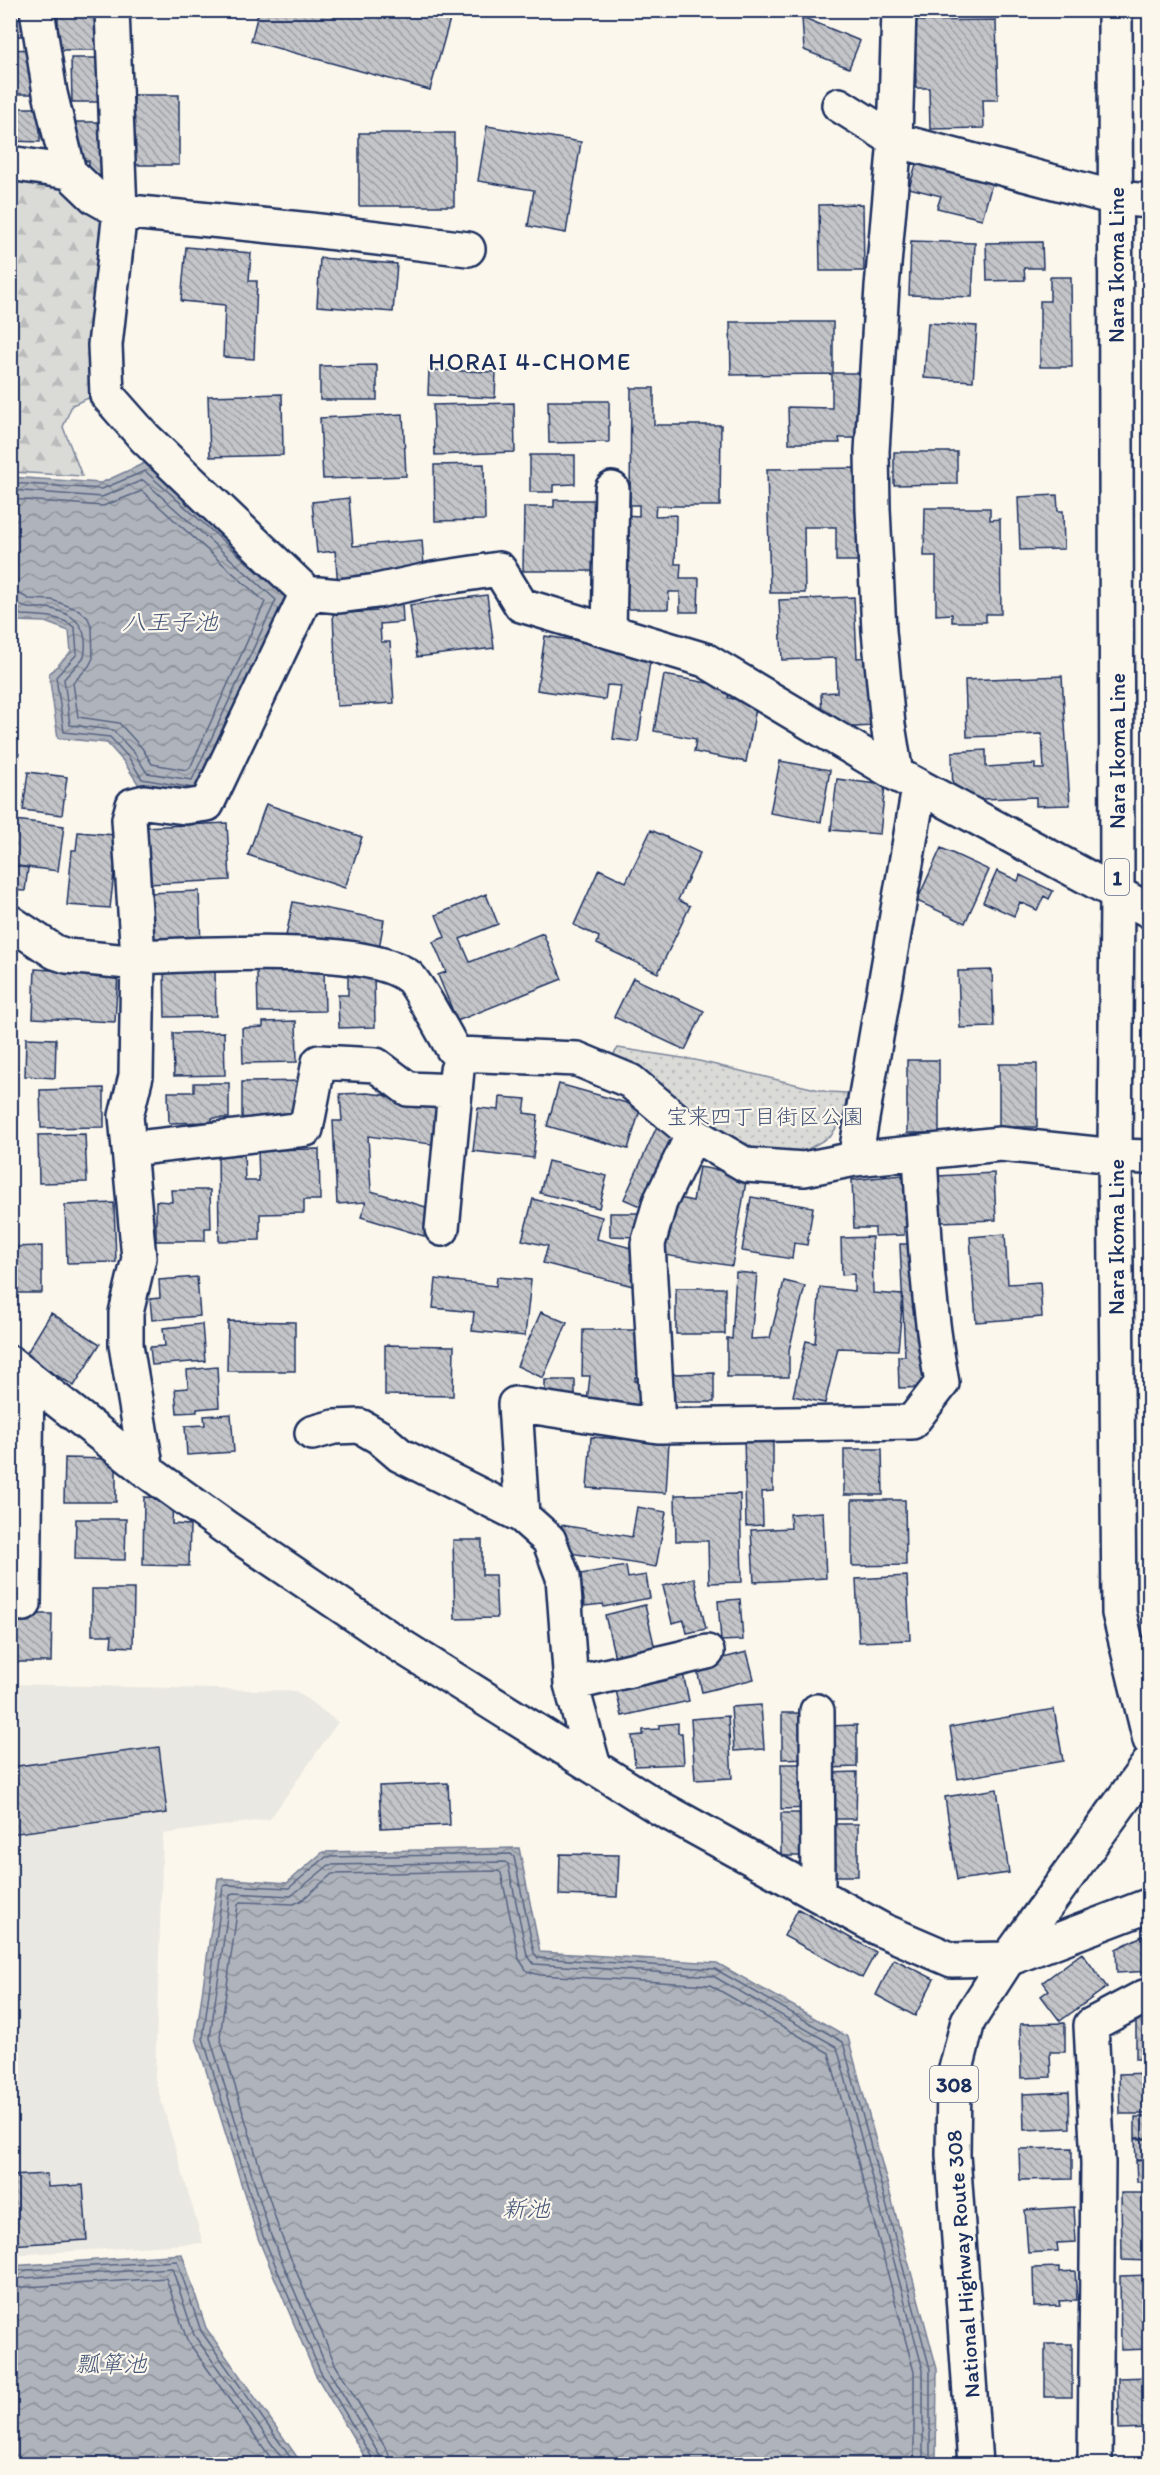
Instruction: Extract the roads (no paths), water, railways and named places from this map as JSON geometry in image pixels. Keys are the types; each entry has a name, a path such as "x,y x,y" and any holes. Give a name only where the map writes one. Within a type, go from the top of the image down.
{"main road":[{"path":"37,10 50,93 69,172 95,197 120,211 311,230 468,249"},
{"path":"112,10 120,211 105,345 107,395 145,438 307,593 339,596 499,569 520,604 705,660 908,781 1149,911"},
{"path":"855,1159 908,781 888,725 879,631 872,451 882,286 895,140 899,10"},
{"name":"Nara Ikoma Line","path":"1115,10 1117,894 1115,1156 1119,1613 1149,1740"},
{"path":"839,105 895,140 1115,198 1149,201"},
{"path":"10,163 69,172"},
{"path":"609,631 612,489"},
{"path":"147,1471 126,1345 126,1313 139,1258 126,1116 136,1076 138,960 129,819 133,804 144,802 185,807 207,804 307,593"},
{"path":"10,922 56,952 67,956 138,960 216,954 320,955 375,961 410,976 453,1050 459,1054 577,1059 630,1081 693,1134 746,1165 804,1169 855,1159 1000,1144 1115,1156 1149,1157"},
{"path":"442,1229 459,1054"},
{"path":"129,1149 306,1129 319,1062 376,1065 408,1089 455,1091"},
{"path":"658,1426 648,1244 660,1202 693,1134"},
{"path":"522,1516 516,1404 658,1426 912,1422 942,1383 927,1279 920,1154"},
{"path":"19,1370 147,1471 225,1527 401,1646 658,1807 882,1930 952,1960 1008,1959 1149,1905"},
{"path":"10,1424 19,1370"},
{"path":"19,1370 24,1604"},
{"path":"312,1433 334,1427 360,1426 379,1437 400,1455 522,1516 549,1540 563,1577 571,1684 594,1767"},
{"path":"571,1684 707,1652"},
{"path":"818,1711 818,1894"},
{"name":"National Highway Route 308","path":"975,2464 953,2155 954,2077 968,2021 1008,1959 1149,1762"},
{"path":"1095,2464 1098,2163 1091,2025 1144,1997 1149,1997"}],"water":[{"name":"八王子池","path":"145,463 293,595 202,795 139,785 124,762 107,743 58,738 49,674 71,652 69,631 45,622 16,621 11,610 10,477 101,483"},
{"name":"新池","path":"519,1848 540,1952 717,1963 848,2037 937,2369 936,2464 369,2464 315,2374 258,2238 196,2038 218,1878 287,1883 323,1852"},
{"name":"瓢箪池","path":"182,2254 206,2328 302,2464 11,2464 11,2266"}],"district":[{"name":"HORAI 4-CHOME","path":"530,361"}],"park label":[{"name":"宝来四丁目街区公園","path":"765,1116"}]}
